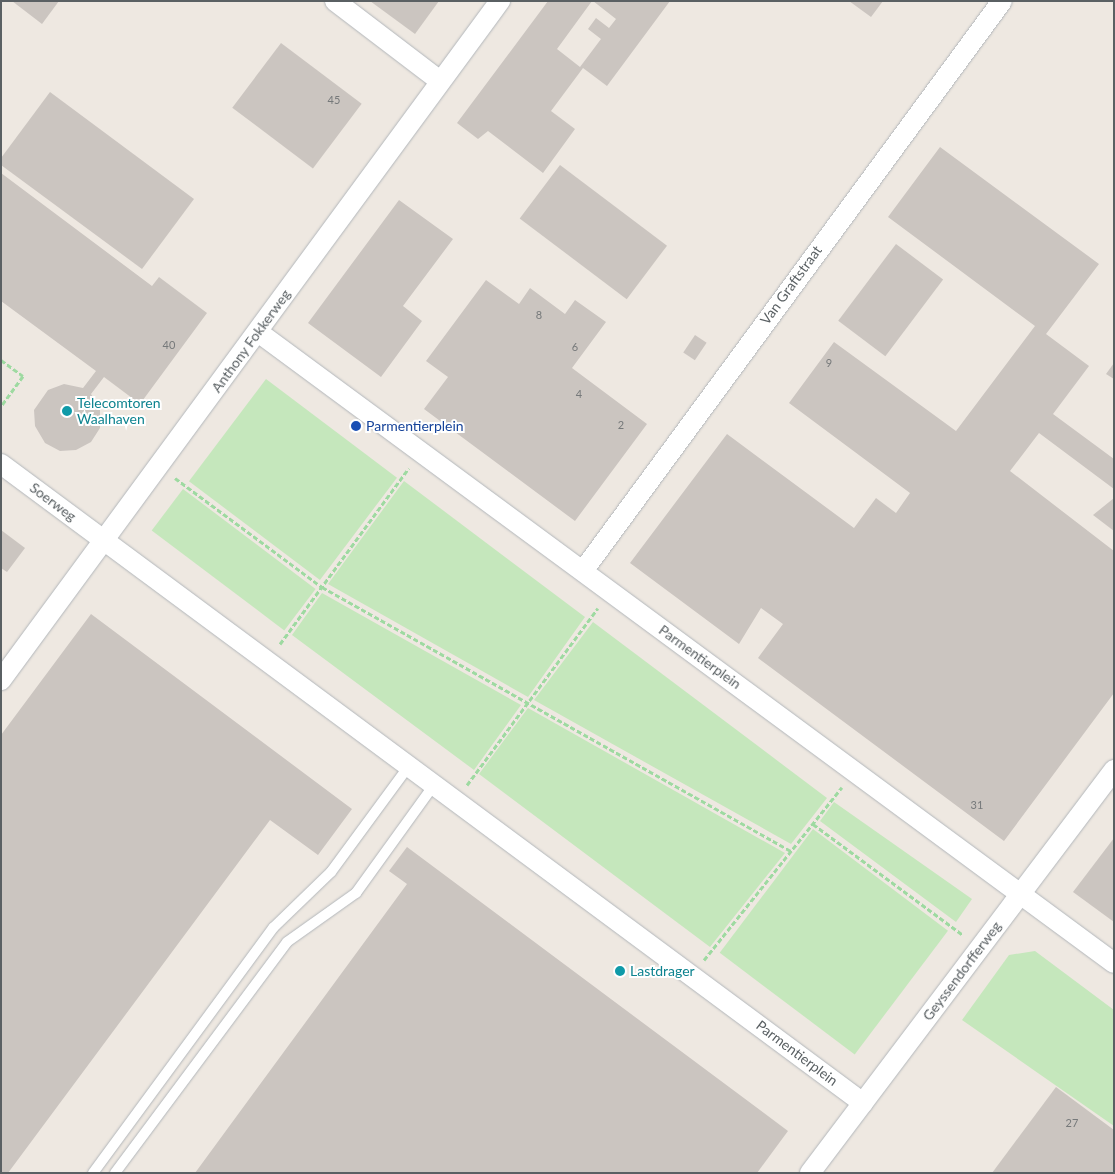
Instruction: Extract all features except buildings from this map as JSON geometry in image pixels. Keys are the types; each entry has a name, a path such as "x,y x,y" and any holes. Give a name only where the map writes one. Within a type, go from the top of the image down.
{"street":[{"path":"335,1 440,81"},
{"name":"Anthony Fokkerweg","path":"1,680 500,1"},
{"name":"Van Graftstraat","path":"583,571 1002,1"},
{"name":"Parmentierplein","path":"258,332 422,451 1114,963"},
{"name":"Soerweg","path":"1,464 104,540"},
{"name":"Parmentierplein","path":"104,540 693,975 863,1103"},
{"name":"Geyssendorfferweg","path":"810,1173 1114,770"}],"lane":[{"path":"93,1173 274,927 331,872 409,766"},
{"path":"115,1173 287,942 356,893 434,785"}],"path":[{"path":"1,360 23,376 1,406"},
{"path":"267,661 422,451"},
{"path":"159,466 322,587 791,851"},
{"path":"455,801 611,591"},
{"path":"693,975 855,771"},
{"path":"813,824 979,948"}],"green space":[{"path":"266,379 397,478 320,580 189,481"},
{"path":"404,481 585,617 528,697 328,584"},
{"path":"183,489 316,589 284,630 152,531"},
{"path":"322,593 521,705 474,770 292,635"},
{"path":"593,622 827,798 791,844 534,700"},
{"path":"528,708 785,853 710,947 479,774"},
{"path":"834,802 972,899 956,922 820,821"},
{"path":"813,829 948,931 855,1054 720,953"},
{"path":"1035,951 1114,1010 1114,1126 962,1020 1009,955"}],"place":[{"name":"Telecomtoren Waalhaven","path":"67,411"},
{"name":"Parmentierplein","path":"356,426"},
{"name":"Lastdrager","path":"620,971"}]}
